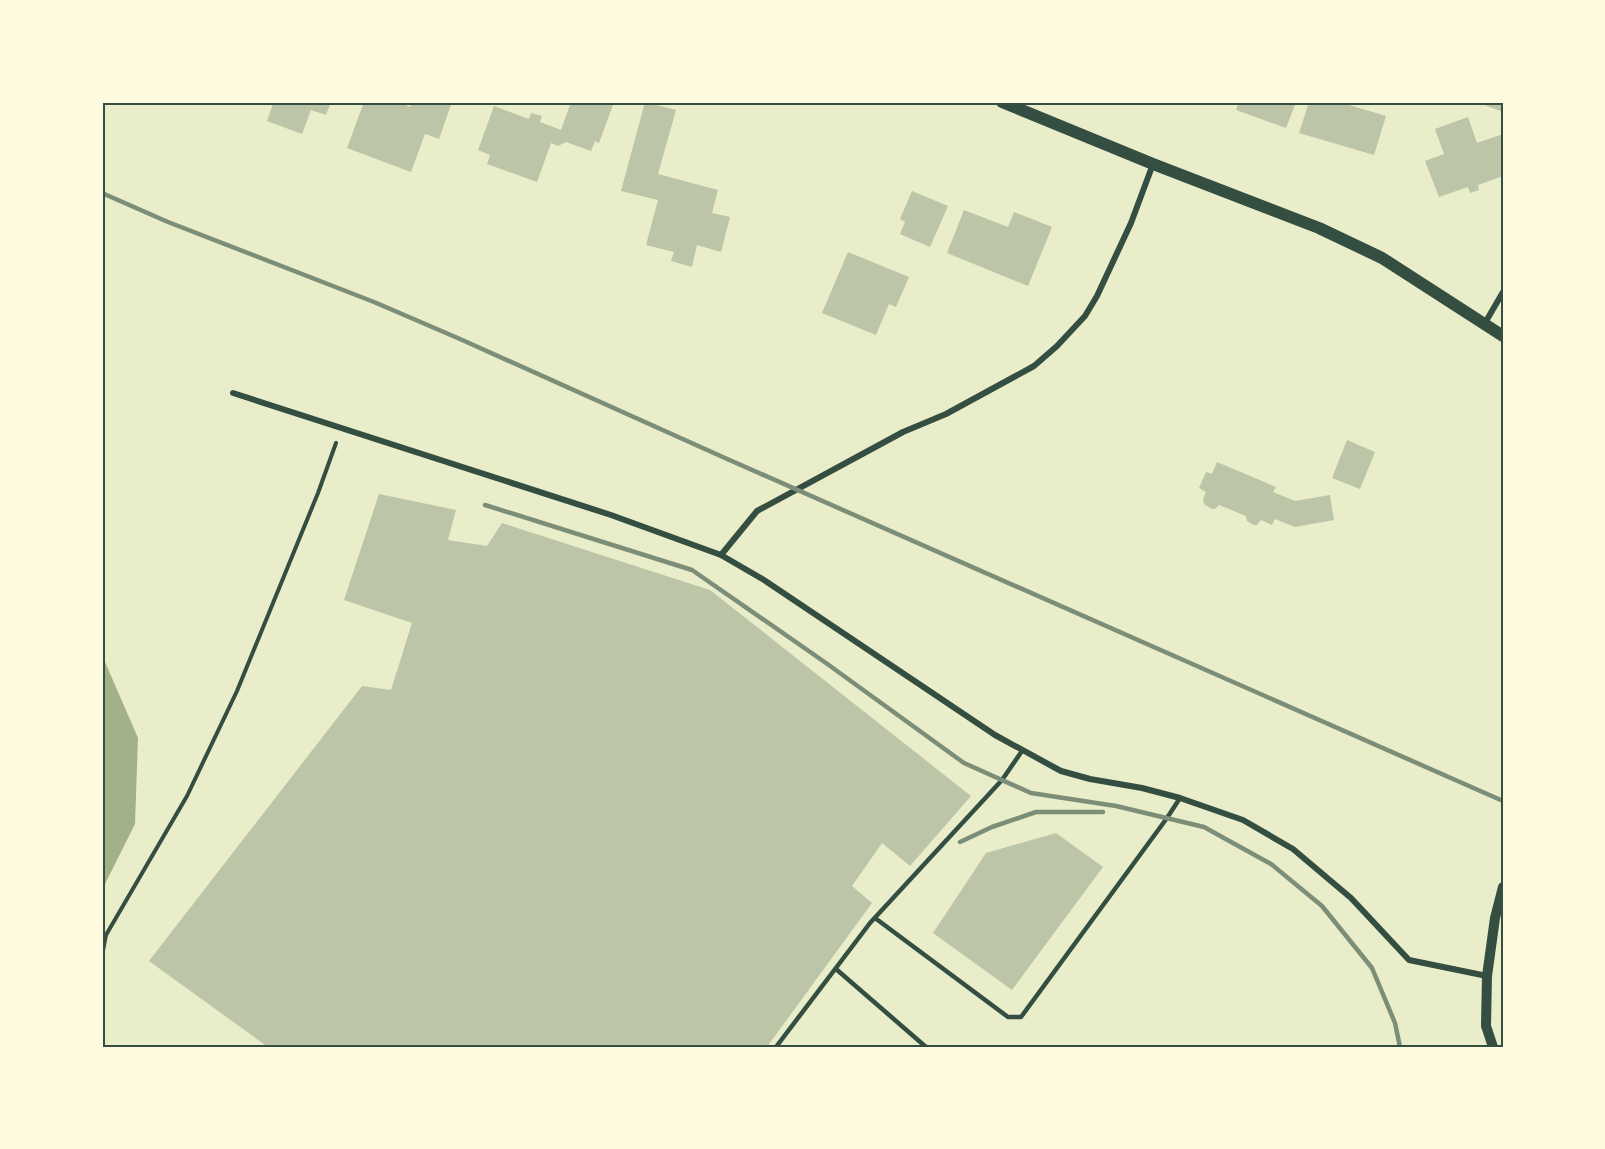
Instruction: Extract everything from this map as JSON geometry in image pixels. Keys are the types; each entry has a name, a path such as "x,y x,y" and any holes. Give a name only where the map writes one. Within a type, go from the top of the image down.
{"main road":[{"path":"1002,102 1153,164 1319,228 1382,258 1503,336"}],"street":[{"path":"721,555 757,512 903,432 946,414 1042,360 1084,316 1097,296 1131,223 1153,164"},
{"path":"1485,323 1503,292"},
{"path":"233,393 611,515 721,555 764,580 1022,751 1061,771 1180,798 1243,820 1293,849 1351,898 1409,960 1487,976"},
{"path":"1492,1047 1486,1026 1487,976 1495,918 1503,887"}],"lane":[{"path":"776,1047 875,918 1002,780 1022,751"},
{"path":"875,918 1008,1017 1021,1017 1180,798"},
{"path":"836,969 926,1047"}],"path":[{"path":"102,956 106,935 187,796 237,691 318,493 341,428"}],"shaded area":[{"path":"102,655 138,738 135,824 102,890"}],"building":[{"path":"269,102 331,102 326,115 311,110 302,134 267,121 273,104"},
{"path":"364,102 404,102 410,107 411,102 452,102 439,139 425,134 411,172 347,148"},
{"path":"571,102 614,102 599,143 595,141 591,151 566,142 558,146 551,143 537,182 487,164 490,155 478,150 494,106 529,119 531,113 542,116 540,122 561,130"},
{"path":"645,102 676,110 658,174 718,190 712,213 730,217 721,252 697,245 692,267 671,261 674,252 646,245 658,200 621,191"},
{"path":"1239,102 1296,102 1286,128 1236,110"},
{"path":"1309,102 1339,102 1386,116 1374,155 1299,133"},
{"path":"1483,102 1503,102 1503,112 1482,104"},
{"path":"1468,117 1477,143 1503,134 1503,176 1478,185 1479,190 1470,193 1468,187 1439,197 1425,161 1444,154 1435,129"},
{"path":"912,191 948,206 930,247 900,234 905,222 900,219"},
{"path":"964,210 1008,227 1014,212 1052,227 1028,286 947,253"},
{"path":"848,252 909,277 896,307 889,304 876,335 822,313"},
{"path":"1347,440 1375,452 1360,489 1332,478"},
{"path":"1217,462 1276,487 1273,492 1295,501 1330,495 1334,520 1295,527 1275,519 1272,525 1261,520 1254,525 1247,521 1246,516 1219,505 1212,509 1204,504 1203,499 1206,492 1199,488 1206,472 1212,474"},
{"path":"379,494 456,510 448,540 487,546 502,523 710,590 971,796 910,866 882,843 852,886 872,903 767,1047 268,1047 149,961 362,686 391,690 412,623 344,600"},
{"path":"1056,833 1103,867 1012,990 933,933 986,853"}],"railway":[{"path":"102,193 168,222 374,302 460,339 1503,801"},
{"path":"485,505 692,570 964,763 1031,793 1116,806 1204,827 1271,864 1322,906 1372,968 1395,1023 1400,1047"},
{"path":"960,842 992,827 1036,812 1103,812"}]}
